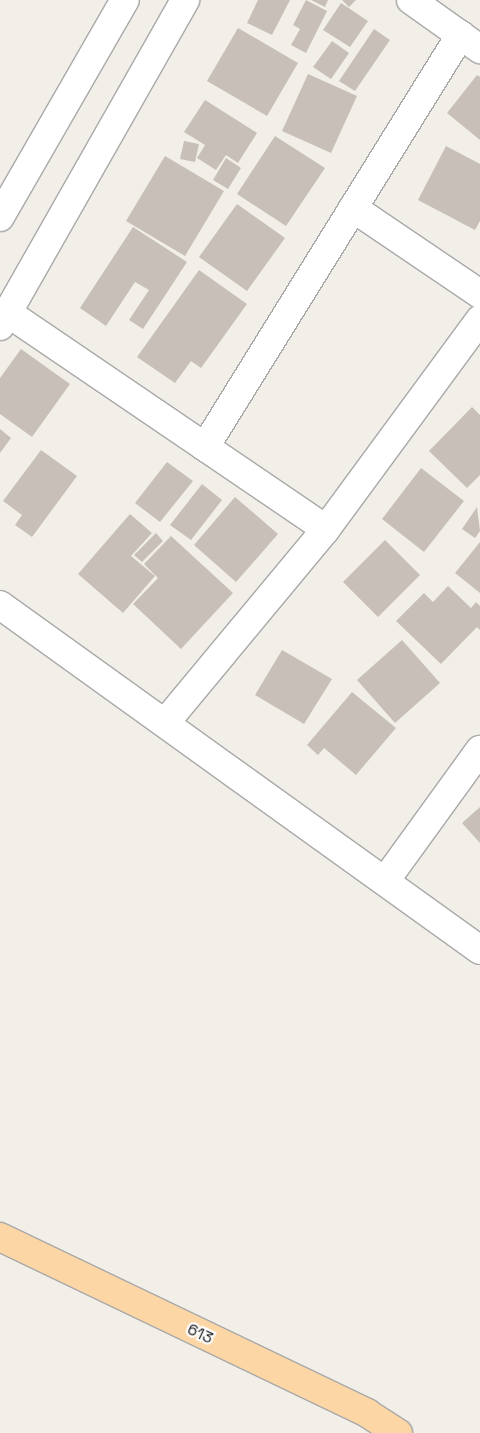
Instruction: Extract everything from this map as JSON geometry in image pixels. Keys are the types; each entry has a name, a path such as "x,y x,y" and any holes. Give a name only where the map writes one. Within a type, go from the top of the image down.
{"main road":[{"name":"613","path":"0,1237 367,1413 398,1433"}],"street":[{"path":"0,217 125,0"},
{"path":"185,0 4,320 205,447 326,529"},
{"path":"205,447 353,208 470,42 411,0"},
{"path":"353,208 480,294"},
{"path":"165,723 326,529 480,319"},
{"path":"0,605 480,950"},
{"path":"385,882 480,750"}],"building":[{"path":"258,0 290,0 272,35 247,23"},
{"path":"306,0 327,11 306,53 291,45 300,29 293,25"},
{"path":"311,0 328,0 325,7"},
{"path":"342,0 356,0 349,7"},
{"path":"341,3 368,21 350,47 323,30"},
{"path":"238,28 298,63 267,116 207,81"},
{"path":"374,29 390,40 355,91 339,81"},
{"path":"332,41 349,53 331,79 313,67"},
{"path":"308,74 357,96 331,153 282,131"},
{"path":"477,75 480,77 480,140 447,113"},
{"path":"205,100 257,133 238,163 226,155 216,170 197,158 205,145 184,132"},
{"path":"275,136 325,168 286,226 237,194"},
{"path":"184,141 199,144 195,162 180,159"},
{"path":"446,146 480,164 480,221 475,230 418,200"},
{"path":"165,156 224,191 185,256 126,221"},
{"path":"226,158 241,168 228,189 213,180"},
{"path":"237,204 285,238 247,291 199,257"},
{"path":"133,227 187,262 143,329 129,320 149,290 135,282 106,326 80,308"},
{"path":"199,270 247,304 201,368 191,361 175,383 137,357"},
{"path":"21,349 70,384 32,437 0,414 0,378"},
{"path":"472,407 480,415 480,475 467,488 429,451"},
{"path":"0,429 11,438 0,453"},
{"path":"41,450 77,476 32,537 15,525 22,515 3,501"},
{"path":"167,462 193,481 160,522 135,503"},
{"path":"421,468 464,501 424,552 382,519"},
{"path":"202,484 222,500 191,540 170,525"},
{"path":"235,497 278,534 236,582 194,545"},
{"path":"477,507 480,531 475,538 462,529"},
{"path":"130,514 152,533 131,556 155,576 123,613 78,574"},
{"path":"156,533 163,541 142,562 134,555"},
{"path":"171,536 233,593 181,649 133,604 158,578 144,564"},
{"path":"385,540 420,575 378,617 343,582"},
{"path":"480,542 480,593 455,573"},
{"path":"448,586 471,608 476,602 480,606 480,630 477,627 441,664 396,621 424,593 433,602"},
{"path":"402,640 440,683 395,723 357,680"},
{"path":"282,650 332,679 304,724 255,695"},
{"path":"352,692 396,728 356,775 324,748 318,755 307,745"},
{"path":"480,807 480,843 462,823"}]}
